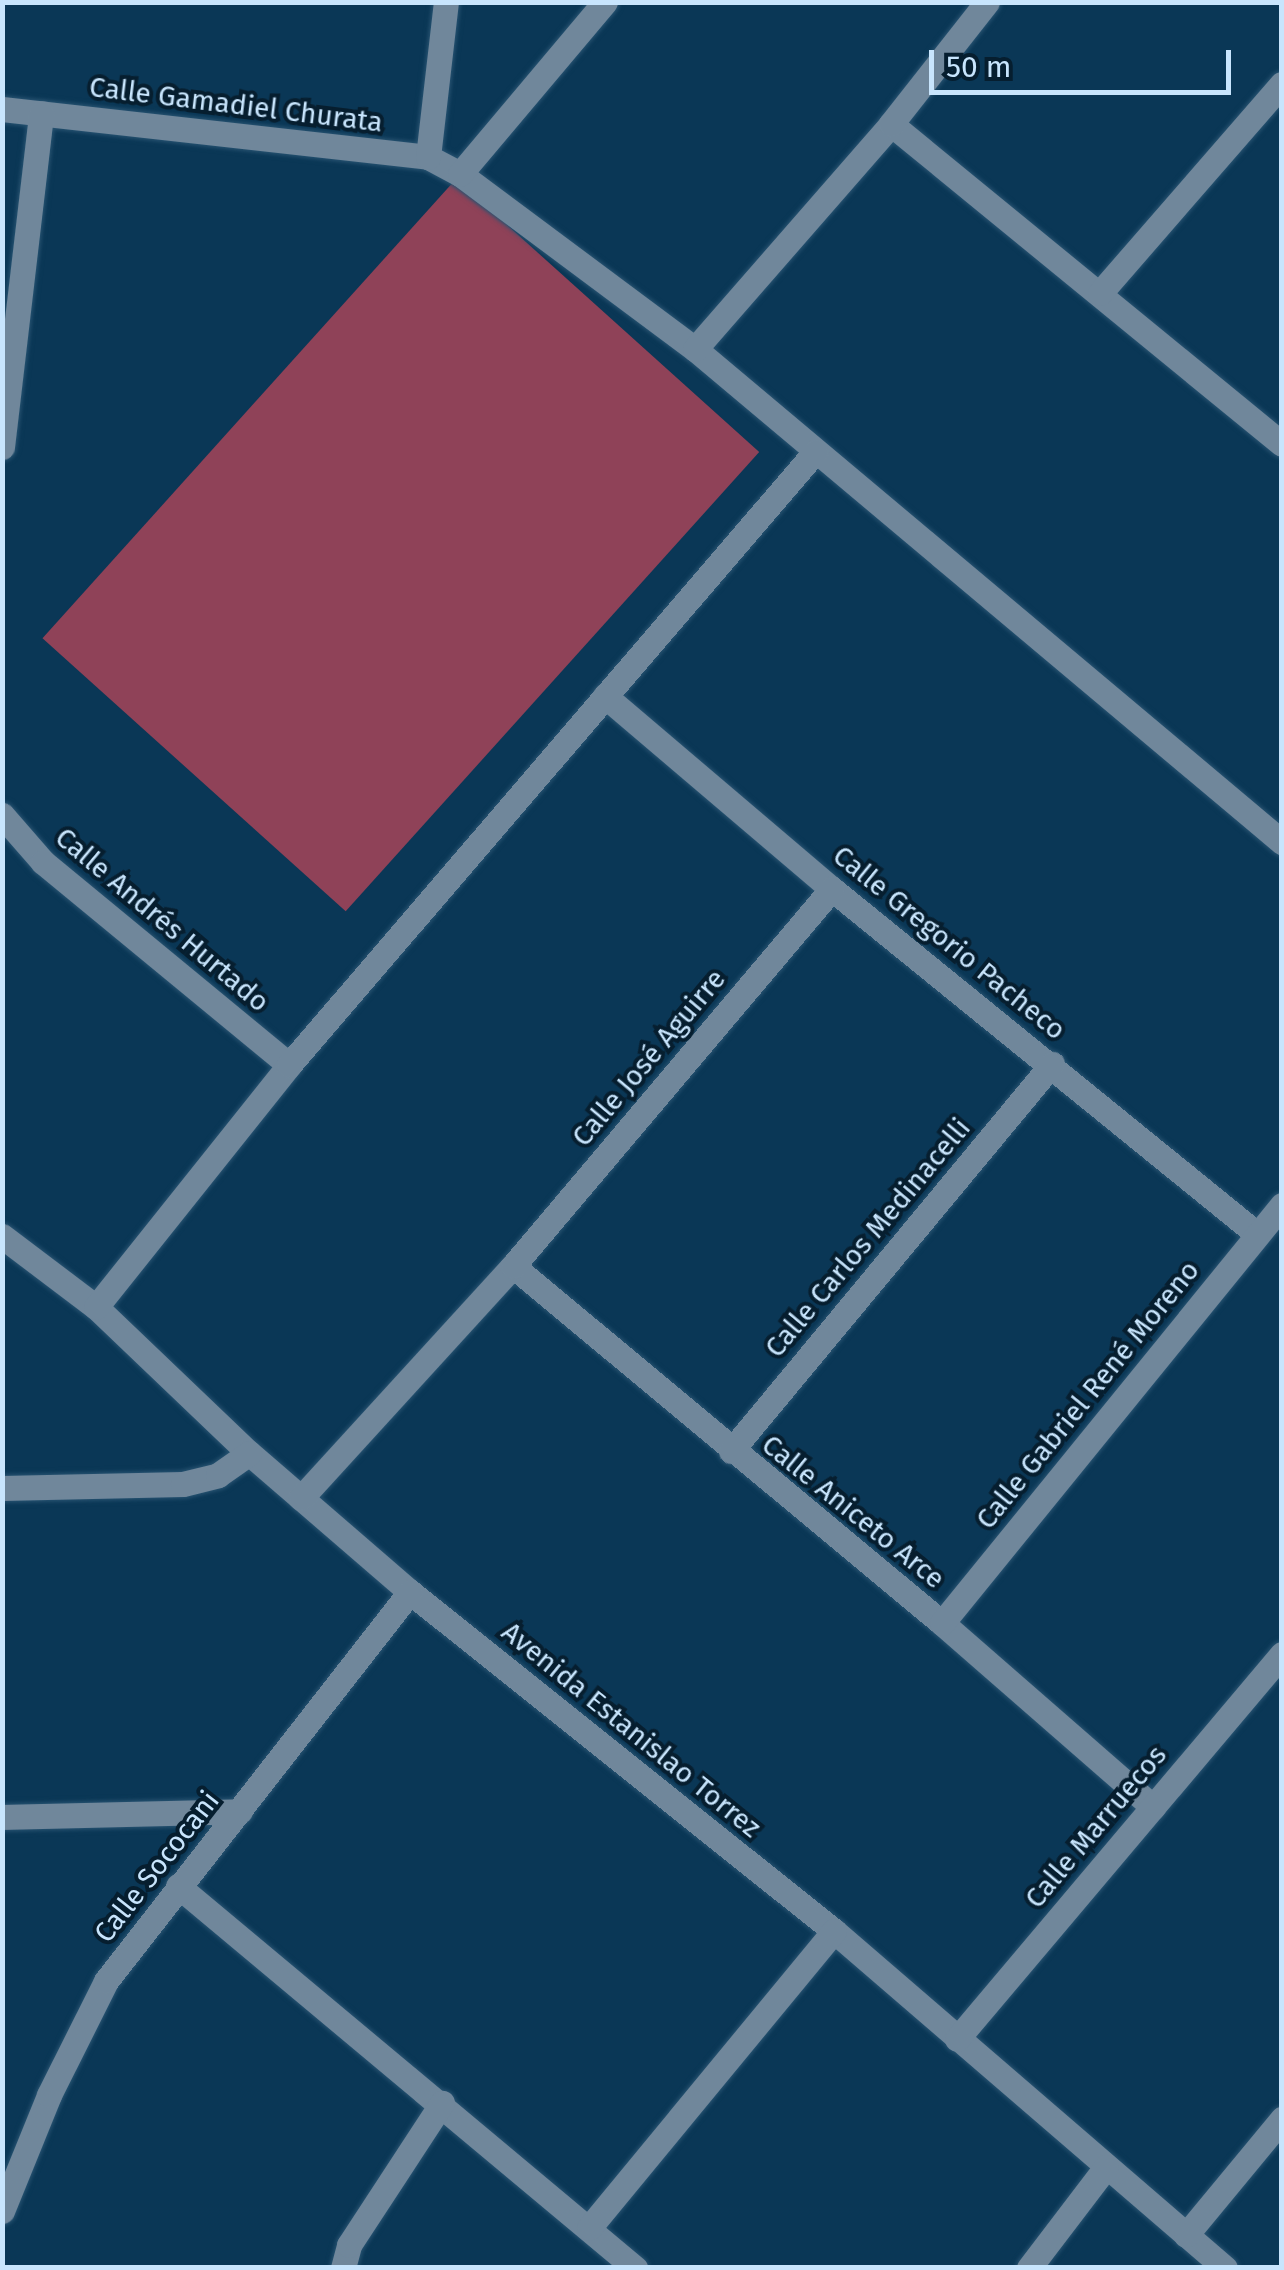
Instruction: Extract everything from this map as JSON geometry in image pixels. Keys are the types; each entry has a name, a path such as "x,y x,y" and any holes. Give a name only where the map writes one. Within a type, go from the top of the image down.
{"street":[{"path":"428,157 446,2"},
{"path":"460,174 606,2"},
{"path":"695,349 891,124 988,2"},
{"path":"1100,293 1282,84"},
{"name":"Calle Gamadiel Churata","path":"2,109 428,157 460,174 695,349 1282,842"},
{"path":"2,447 40,113"},
{"path":"891,124 1282,444"},
{"path":"96,1308 289,1065 815,452"},
{"name":"Calle Gregorio Pacheco","path":"606,696 832,889 1257,1234"},
{"name":"Calle Andrés Hurtado","path":"2,816 42,862 289,1065"},
{"name":"Calle José Aguirre","path":"301,1498 513,1266 832,889"},
{"name":"Calle Carlos Medinacelli","path":"731,1450 1052,1064"},
{"name":"Calle Gabriel René Moreno","path":"942,1623 1282,1205"},
{"name":"Avenida Estanislao Torrez","path":"2,1236 96,1308 250,1452 410,1592 834,1931 1225,2268"},
{"name":"Calle Aniceto Arce","path":"513,1266 942,1623 1153,1807"},
{"path":"2,1488 182,1484 218,1475 250,1452"},
{"name":"Calle Sococani","path":"2,2210 49,2095 106,1981 410,1592"},
{"name":"Calle Marruecos","path":"957,2040 1282,1654"},
{"path":"2,1817 240,1811"},
{"path":"178,1886 635,2268"},
{"path":"589,2228 834,1931"},
{"path":"344,2268 349,2244 442,2103"},
{"path":"1186,2235 1282,2119"},
{"path":"1029,2268 1106,2167"}],"shaded area":[{"path":"456,179 759,452 346,911 42,638"}]}
